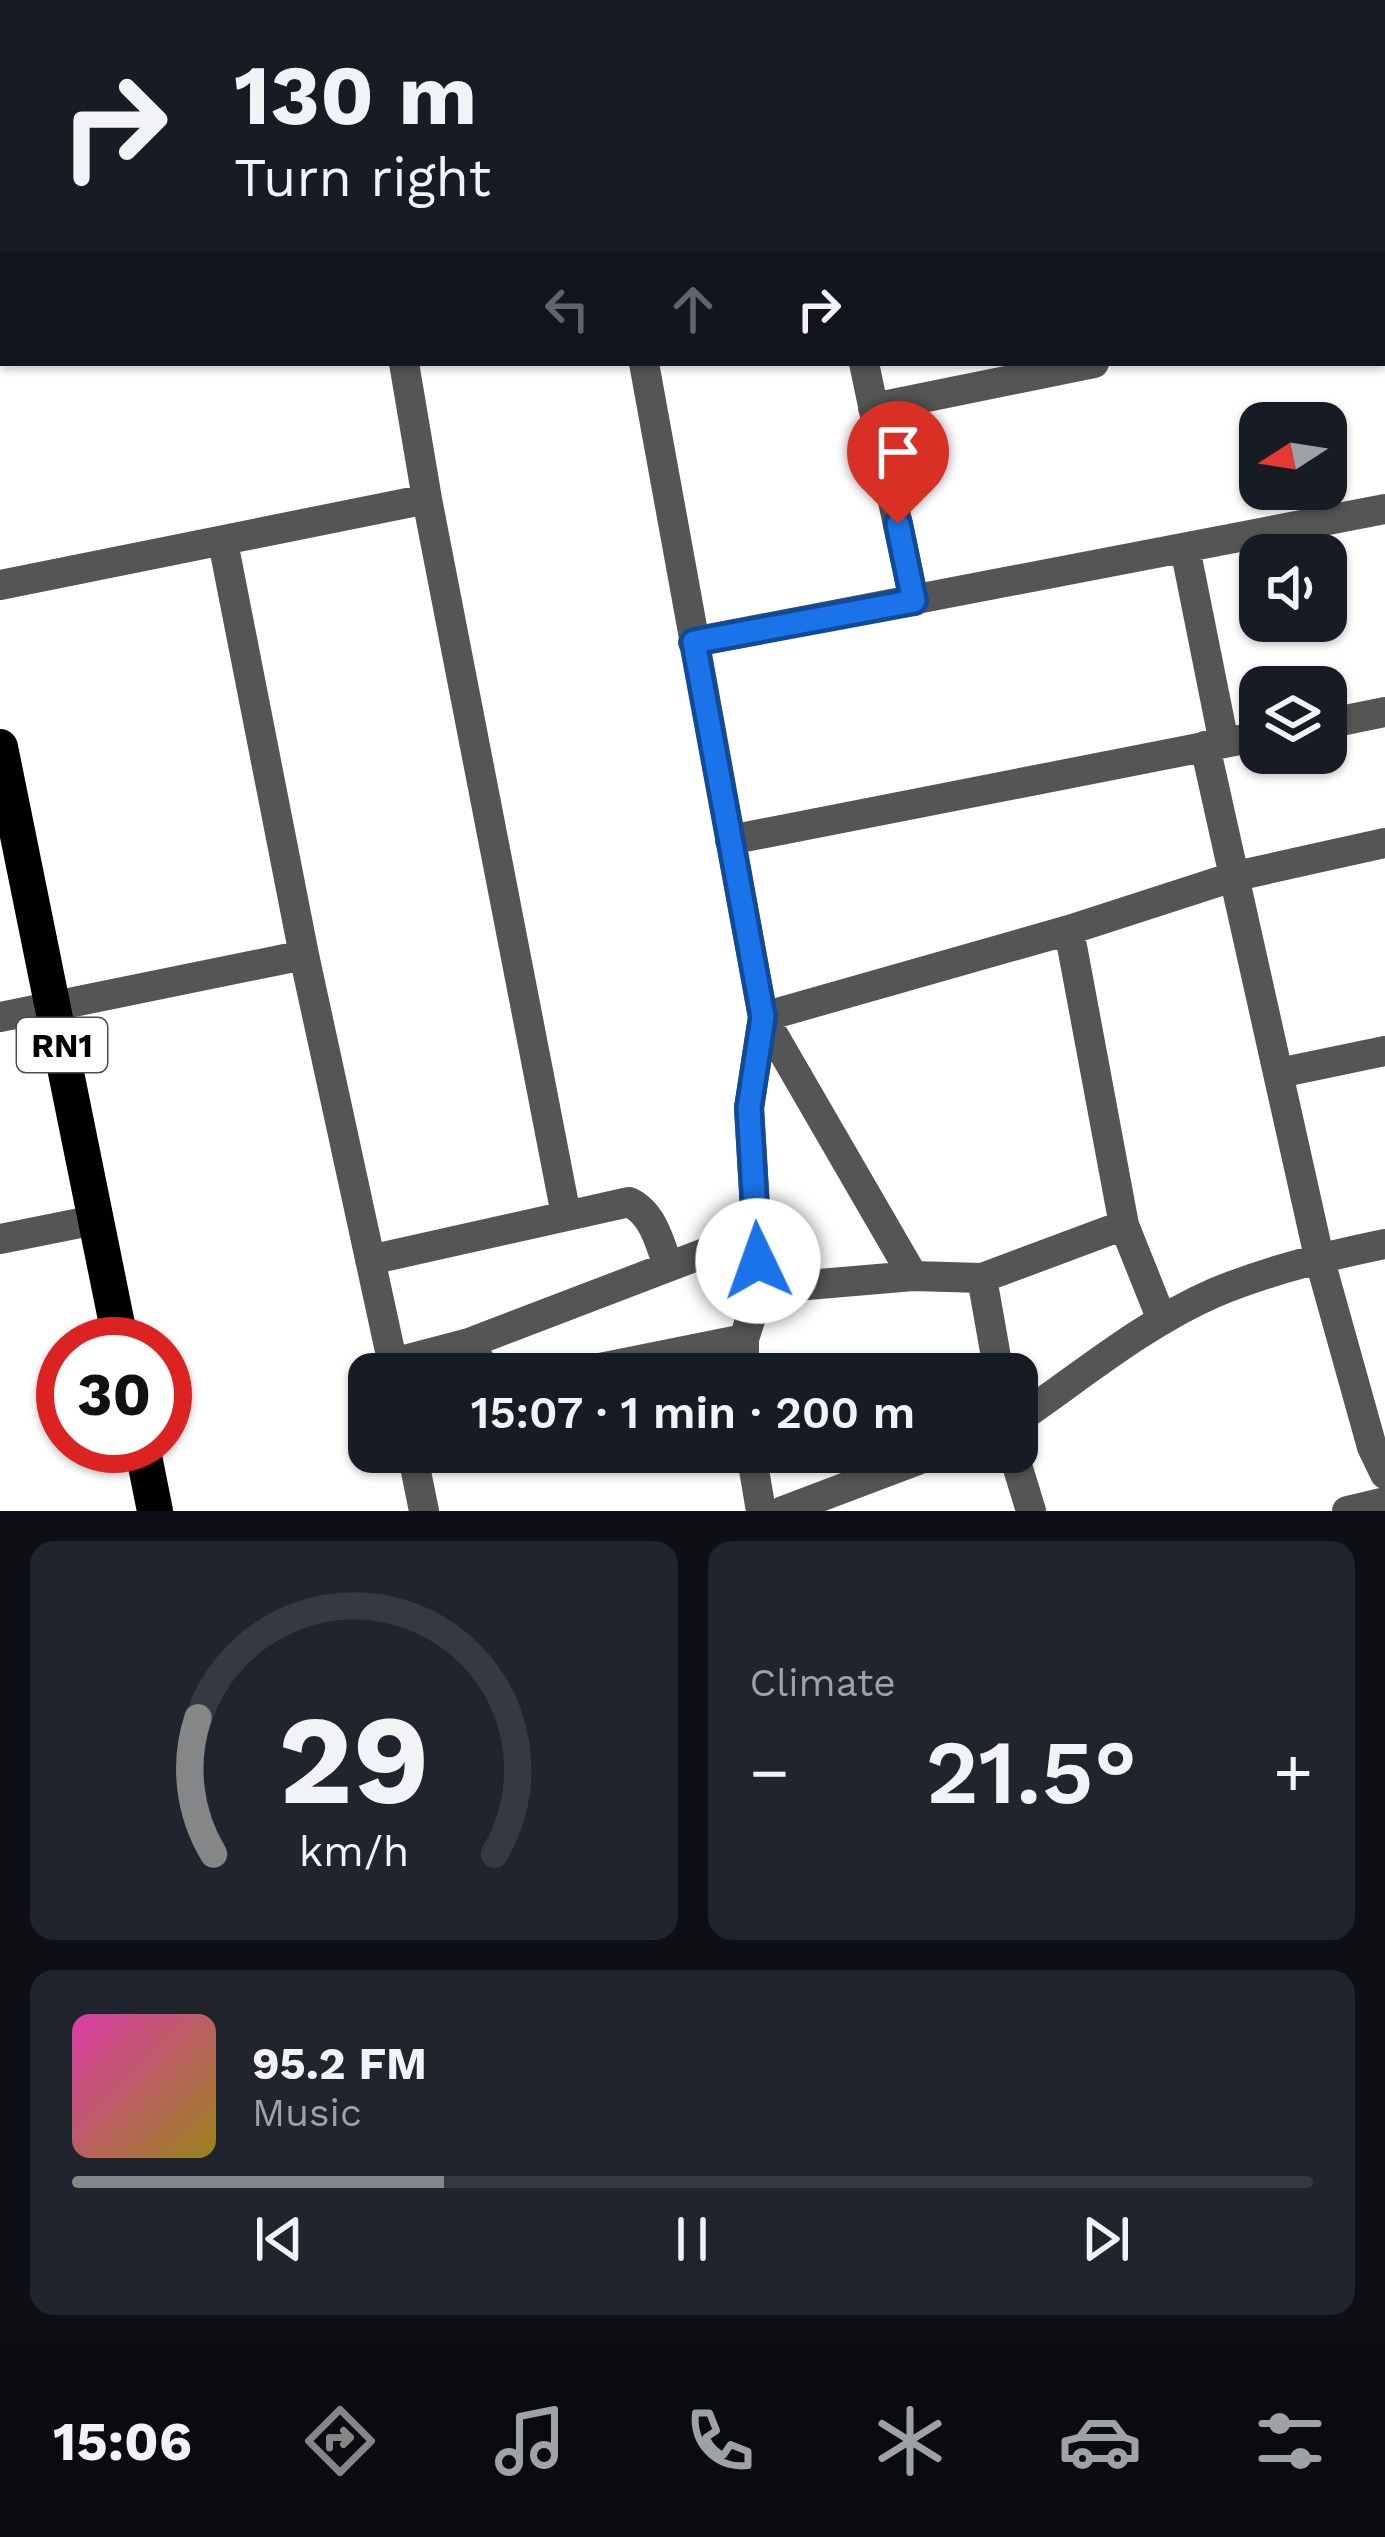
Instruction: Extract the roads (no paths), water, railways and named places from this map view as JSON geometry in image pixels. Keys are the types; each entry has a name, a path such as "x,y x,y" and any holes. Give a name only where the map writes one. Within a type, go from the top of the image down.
{"highway":[{"name":"RN1","path":"2,771 55,1007 115,1317"},
{"path":"147,1473 155,1511"}],"street":[{"path":"405,366 566,1215"},
{"path":"645,366 763,1017 749,1108 760,1289 744,1353"},
{"path":"865,366 914,601"},
{"path":"873,408 1079,366"},
{"path":"0,585 427,499"},
{"path":"694,642 1385,509"},
{"path":"224,542 304,955 390,1353"},
{"path":"1185,548 1236,876 1319,1257 1381,1455"},
{"path":"1347,720 1385,712"},
{"path":"730,840 1239,740"},
{"path":"763,1017 1069,930 1236,876 1385,843"},
{"path":"1069,930 1124,1225 1162,1320"},
{"path":"0,1017 304,955"},
{"path":"763,1017 913,1276"},
{"path":"1279,1073 1385,1051"},
{"path":"370,1261 629,1202 640,1207 668,1266"},
{"path":"0,1239 95,1220"},
{"path":"760,1289 913,1276 982,1278 1124,1225"},
{"path":"440,1353 758,1233"},
{"path":"1038,1406 1162,1320 1214,1294 1319,1257 1385,1244"},
{"path":"982,1278 995,1353"},
{"path":"674,1353 744,1339"},
{"path":"469,1343 475,1353"},
{"path":"416,1473 424,1511"},
{"path":"755,1473 761,1511"},
{"path":"783,1511 883,1473"},
{"path":"1019,1473 1031,1511"},
{"path":"1347,1511 1385,1502"}]}
